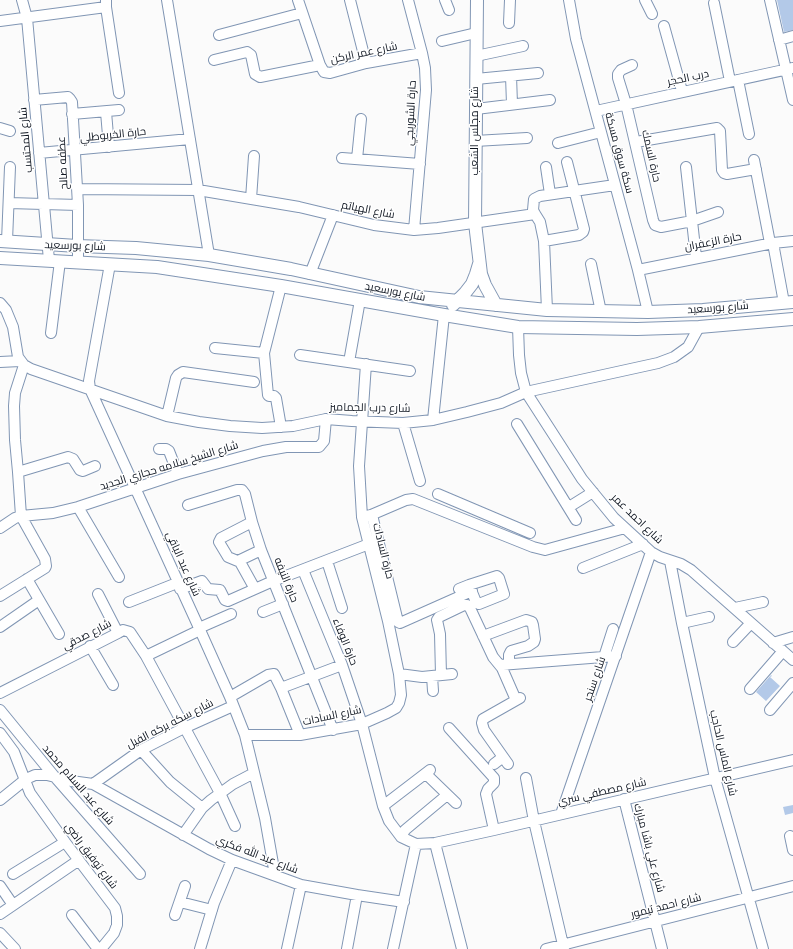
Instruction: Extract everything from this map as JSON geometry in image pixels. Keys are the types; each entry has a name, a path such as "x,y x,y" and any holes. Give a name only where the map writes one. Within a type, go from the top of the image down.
{"main road":[{"name":"شارع مجلس الشعب","path":"477,0 475,223 479,263 484,285 496,305"},
{"name":"شارع بورسعيد","path":"4,241 48,245 136,248 209,255 242,260 397,293 547,310 648,312 703,310 788,303"},
{"name":"شارع بورسعيد","path":"0,258 157,267 281,286 518,327 636,329 699,328 793,319"},
{"name":"شارع مجلس الشعب","path":"444,315 472,284 479,263"}],"street":[{"name":"شارع المحتسب","path":"22,0 27,18 43,204 48,245 54,260 51,333"},
{"path":"167,0 209,255"},
{"path":"298,0 320,65"},
{"path":"350,0 366,63"},
{"name":"حارة الشوربجي","path":"408,0 422,53 425,68 426,90 414,230"},
{"path":"445,0 449,10"},
{"path":"509,24 510,0"},
{"name":"سكة سوق مسكة","path":"569,0 576,39 648,312"},
{"path":"645,0 652,14"},
{"path":"770,0 779,40 789,69 793,100"},
{"path":"0,21 27,18 106,3 119,93"},
{"path":"714,3 734,81 750,134"},
{"path":"219,35 302,13"},
{"path":"664,26 682,91"},
{"path":"442,41 476,33"},
{"path":"779,40 793,36"},
{"path":"476,56 523,46"},
{"name":"شارع عمر الركن","path":"214,60 247,52 251,55 256,74 260,77 320,65 324,72 327,73 366,63 422,53"},
{"name":"حارة السمك","path":"632,65 621,70 618,74 618,78 636,142 653,220 655,225 661,227 692,220"},
{"name":"درب الحجر","path":"596,111 682,91 789,69"},
{"path":"476,79 538,73"},
{"path":"511,76 512,104"},
{"name":"عطفه صالح","path":"34,100 68,97 72,102 78,205 78,262"},
{"path":"476,109 550,100"},
{"path":"72,114 120,110"},
{"path":"106,112 109,147"},
{"path":"357,159 361,119"},
{"path":"636,142 717,128 720,131 722,170 724,173 727,174 755,164 771,243 788,303"},
{"path":"558,143 601,132"},
{"path":"475,141 527,138"},
{"name":"حارة الخربوطلي","path":"39,153 75,151 190,139"},
{"path":"251,199 254,156"},
{"path":"342,158 420,164"},
{"path":"544,241 579,235 583,232 567,162"},
{"path":"4,241 10,166"},
{"path":"546,167 550,194"},
{"path":"686,167 696,257"},
{"path":"547,310 544,241 540,222 534,214 534,199 550,194 615,184"},
{"name":"شارع الهياتم","path":"77,189 198,190 299,207 374,225 414,230 534,214"},
{"path":"8,204 78,205"},
{"path":"692,220 718,212"},
{"path":"310,274 333,215"},
{"name":"حارة الزعفران","path":"638,270 696,257 771,243 793,241"},
{"name":"شارع عبد الباقي","path":"110,264 89,382 90,389 136,487 232,702 245,735 265,818 275,875"},
{"path":"591,264 601,312"},
{"path":"281,286 264,353 268,394 270,397 274,396 276,398 281,427"},
{"path":"349,362 360,300"},
{"path":"0,303 6,310 13,327 16,352 22,363 15,393 14,406 21,516 45,559 46,566 0,596"},
{"path":"433,420 444,315"},
{"name":"شارع احمد عمر","path":"518,327 521,374 526,392 582,479 614,518 651,552 660,557 681,564 691,570 793,660"},
{"name":"شارع درب الجماميز","path":"22,363 31,369 167,416 199,422 230,426 281,427 326,419 403,423 433,420 500,403 526,392 658,364 674,357 688,347 699,328"},
{"path":"215,348 264,353"},
{"path":"300,355 410,370"},
{"path":"0,362 22,363"},
{"name":"حارة السادات","path":"366,364 359,466 367,516 369,544 392,620 400,685"},
{"path":"167,416 176,378 183,372 254,382"},
{"name":"شارع الشيخ سلامه حجازي الجديد","path":"0,528 15,518 21,516 53,513 78,507 178,474 263,451 286,447 319,447 324,442 326,419"},
{"path":"403,423 420,481"},
{"path":"517,424 576,520"},
{"path":"159,449 169,451 178,474"},
{"path":"18,472 68,457 73,459 80,470 84,471 95,466"},
{"name":"حارة النيفه","path":"188,505 239,490 245,494 261,550 333,730"},
{"path":"569,507 593,492"},
{"path":"438,494 527,531 519,541"},
{"path":"470,588 400,623 392,620 367,516 413,498 539,549 551,550 626,528"},
{"path":"455,516 459,503"},
{"path":"78,507 120,576"},
{"path":"252,522 219,539 219,544 228,557 238,561 241,564 255,589"},
{"path":"129,602 179,586 202,581 208,589 220,590 227,601 273,581 369,544"},
{"path":"583,568 643,544"},
{"path":"238,561 261,550"},
{"name":"شارع سنجر","path":"561,814 651,552"},
{"path":"327,561 342,608"},
{"name":"شارع الماس الحاجب","path":"670,561 715,778 763,949"},
{"name":"حارة الوفاء","path":"303,570 342,665 362,724 389,821 401,837"},
{"path":"27,579 59,634"},
{"path":"98,594 118,633"},
{"path":"0,627 39,600"},
{"path":"735,608 763,602"},
{"path":"263,612 283,604"},
{"path":"433,691 437,676 440,634 437,622 439,617 467,605 470,608 493,657 505,665 518,699 483,719 482,723 484,730 506,760 494,764"},
{"path":"146,656 231,614"},
{"path":"682,623 708,617"},
{"path":"483,636 526,620 532,622 535,639 534,642 528,646 511,651 505,665"},
{"path":"734,642 751,623"},
{"path":"604,657 613,629"},
{"name":"شارع صدقي","path":"0,693 123,630 130,632 146,656 220,793 235,826"},
{"path":"773,643 793,637"},
{"path":"90,646 113,685"},
{"path":"750,689 782,651"},
{"path":"505,665 616,656"},
{"path":"300,735 281,688 342,665"},
{"name":"شارع سكه بركه الفيل","path":"93,784 141,750 232,702 272,674 276,676 281,688"},
{"path":"399,674 422,677 452,674"},
{"path":"770,710 793,683"},
{"name":"شارع السادات","path":"245,735 300,735 362,724 396,708 401,695 400,685"},
{"name":"شارع عبد السلام محمد","path":"0,710 54,776 140,874"},
{"path":"449,728 494,778 494,783 486,794 494,830"},
{"name":"شارع توفيق راضي","path":"0,733 14,752 26,779 30,793 115,908 117,925 114,933 100,949"},
{"path":"141,750 170,782 202,808"},
{"name":"شارع مصطفي سري","path":"416,844 435,843 494,830 793,760"},
{"path":"384,806 426,769 449,792 456,804"},
{"path":"183,834 202,808 233,784 254,773"},
{"path":"0,800 26,779 35,775 54,776 71,781 93,784"},
{"path":"526,778 534,821 564,947"},
{"name":"شارع عبد الله فكري","path":"93,784 208,849 232,860 301,885 404,902"},
{"path":"393,949 416,844 401,837 405,830 449,792"},
{"name":"شارع علي باشا مبارك","path":"624,799 662,949"},
{"path":"790,836 793,850"},
{"path":"13,874 65,842"},
{"path":"435,843 462,949"},
{"path":"0,914 79,860"},
{"path":"200,949 212,910 232,860"},
{"path":"287,949 301,885"},
{"path":"0,886 13,905"},
{"path":"176,915 185,886"},
{"name":"شارع احمد تيمور","path":"546,949 564,947 656,921 793,886"},
{"path":"347,949 357,895"},
{"path":"180,902 212,910"},
{"path":"72,915 100,949"},
{"path":"0,933 15,949"}],"building":[{"path":"777,0 793,0 793,30 784,32"},
{"path":"771,675 772,676 770,677 780,686 766,701 756,692"},
{"path":"793,805 793,813 785,815 783,807"}]}
